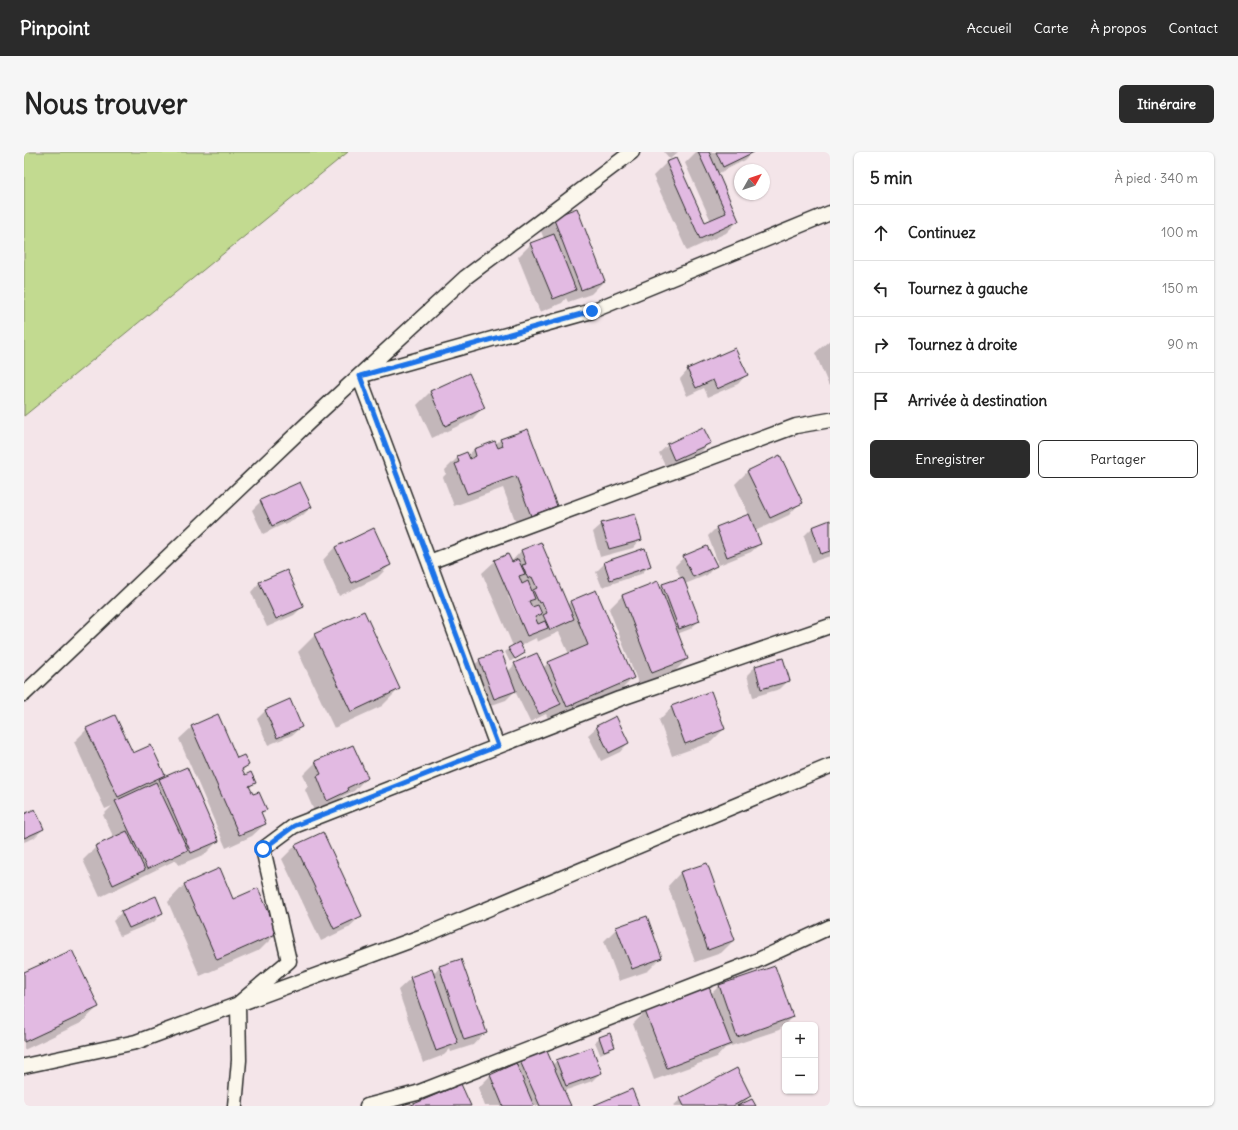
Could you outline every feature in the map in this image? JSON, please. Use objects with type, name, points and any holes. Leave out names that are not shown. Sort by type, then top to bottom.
[{"type":"street","points":[[24,694],[466,277],[632,152]]},
{"type":"street","points":[[360,376],[592,311],[830,213]]},
{"type":"street","points":[[360,376],[498,746]]},
{"type":"street","points":[[429,562],[796,426],[830,420]]},
{"type":"street","points":[[238,1004],[289,962],[263,849],[294,826],[619,699],[830,626]]},
{"type":"street","points":[[24,1066],[136,1042],[423,936],[830,766]]},
{"type":"street","points":[[367,1106],[417,1093],[756,960],[830,927]]},
{"type":"street","points":[[235,1106],[239,1060],[238,1004]]},
{"type":"green space","points":[[24,152],[348,152],[24,416]]},
{"type":"building","points":[[698,152],[709,152],[739,221],[700,239],[666,162],[676,158],[705,222],[726,213]]},
{"type":"building","points":[[716,152],[754,152],[723,167]]},
{"type":"building","points":[[577,208],[605,281],[581,290],[553,217]]},
{"type":"building","points":[[554,234],[576,290],[553,299],[530,243]]},
{"type":"building","points":[[735,348],[748,375],[717,389],[713,380],[696,388],[687,369]]},
{"type":"building","points":[[469,373],[485,408],[445,426],[430,391]]},
{"type":"building","points":[[703,427],[711,443],[674,460],[667,444]]},
{"type":"building","points":[[528,429],[557,506],[531,516],[516,476],[467,494],[455,464],[459,462],[457,456],[467,452],[470,459],[476,456],[474,449],[495,441],[498,448],[503,446],[500,439]]},
{"type":"building","points":[[780,455],[803,503],[770,518],[747,471]]},
{"type":"building","points":[[300,482],[312,507],[272,526],[260,500]]},
{"type":"building","points":[[635,514],[642,540],[609,549],[601,523]]},
{"type":"building","points":[[749,514],[761,544],[727,557],[716,527]]},
{"type":"building","points":[[830,520],[830,551],[821,554],[812,527]]},
{"type":"building","points":[[374,528],[391,565],[352,583],[335,547]]},
{"type":"building","points":[[541,542],[574,619],[550,630],[543,615],[547,613],[542,602],[539,603],[533,590],[537,588],[532,577],[528,579],[522,565],[526,564],[521,550]]},
{"type":"building","points":[[707,546],[717,566],[693,577],[683,556]]},
{"type":"building","points":[[645,548],[651,566],[610,580],[604,562]]},
{"type":"building","points":[[508,554],[512,562],[518,559],[525,574],[519,576],[522,584],[528,581],[535,599],[529,601],[532,607],[538,605],[542,614],[535,617],[538,624],[545,621],[548,628],[527,636],[494,560]]},
{"type":"building","points":[[287,570],[304,607],[276,619],[259,582]]},
{"type":"building","points":[[683,577],[700,621],[679,629],[662,584]]},
{"type":"building","points":[[658,581],[688,659],[652,673],[622,595]]},
{"type":"building","points":[[596,590],[634,678],[567,707],[548,662],[588,645],[570,601]]},
{"type":"building","points":[[364,611],[400,689],[351,712],[314,634]]},
{"type":"building","points":[[519,642],[525,653],[515,659],[508,648]]},
{"type":"building","points":[[501,651],[516,691],[494,699],[479,659]]},
{"type":"building","points":[[537,653],[561,704],[539,714],[514,663]]},
{"type":"building","points":[[783,658],[790,681],[761,689],[755,666]]},
{"type":"building","points":[[711,691],[725,729],[685,744],[671,706]]},
{"type":"building","points":[[290,699],[302,727],[277,738],[265,710]]},
{"type":"building","points":[[218,714],[237,758],[244,755],[249,765],[242,769],[245,775],[251,772],[256,783],[249,786],[253,794],[259,792],[267,810],[261,812],[266,824],[239,835],[191,726]]},
{"type":"building","points":[[115,715],[133,753],[151,745],[165,775],[118,797],[86,728]]},
{"type":"building","points":[[616,716],[629,743],[609,753],[596,726]]},
{"type":"building","points":[[353,745],[368,778],[347,788],[348,791],[327,801],[317,776],[321,774],[315,761]]},
{"type":"building","points":[[187,767],[219,841],[191,853],[159,779]]},
{"type":"building","points":[[156,782],[188,850],[147,869],[115,801]]},
{"type":"building","points":[[35,809],[44,829],[24,838],[24,814]]},
{"type":"building","points":[[127,831],[145,870],[113,885],[95,846]]},
{"type":"building","points":[[323,832],[362,916],[334,929],[295,845]]},
{"type":"building","points":[[707,863],[735,940],[708,950],[680,872]]},
{"type":"building","points":[[220,868],[233,899],[258,888],[278,933],[217,960],[184,884]]},
{"type":"building","points":[[156,896],[163,913],[129,928],[121,911]]},
{"type":"building","points":[[647,916],[662,958],[632,969],[616,927]]},
{"type":"building","points":[[72,950],[99,1007],[24,1042],[24,972]]},
{"type":"building","points":[[461,959],[487,1033],[464,1040],[439,966]]},
{"type":"building","points":[[775,966],[793,1017],[737,1037],[719,985]]},
{"type":"building","points":[[432,969],[458,1043],[436,1051],[410,977]]},
{"type":"building","points":[[709,987],[731,1044],[667,1068],[645,1011]]},
{"type":"building","points":[[610,1033],[615,1047],[604,1051],[599,1037]]},
{"type":"building","points":[[592,1047],[602,1073],[566,1086],[556,1060]]},
{"type":"building","points":[[546,1049],[571,1106],[540,1106],[520,1061]]},
{"type":"building","points":[[516,1063],[534,1106],[503,1106],[490,1075]]},
{"type":"building","points":[[737,1068],[751,1096],[733,1106],[684,1106],[680,1098]]},
{"type":"building","points":[[461,1084],[471,1106],[409,1106]]},
{"type":"building","points":[[632,1089],[639,1106],[592,1106]]},
{"type":"building","points":[[752,1099],[756,1106],[737,1106]]},
{"type":"route","points":[[263,849],[294,826],[498,746],[360,376],[592,311]]}]
